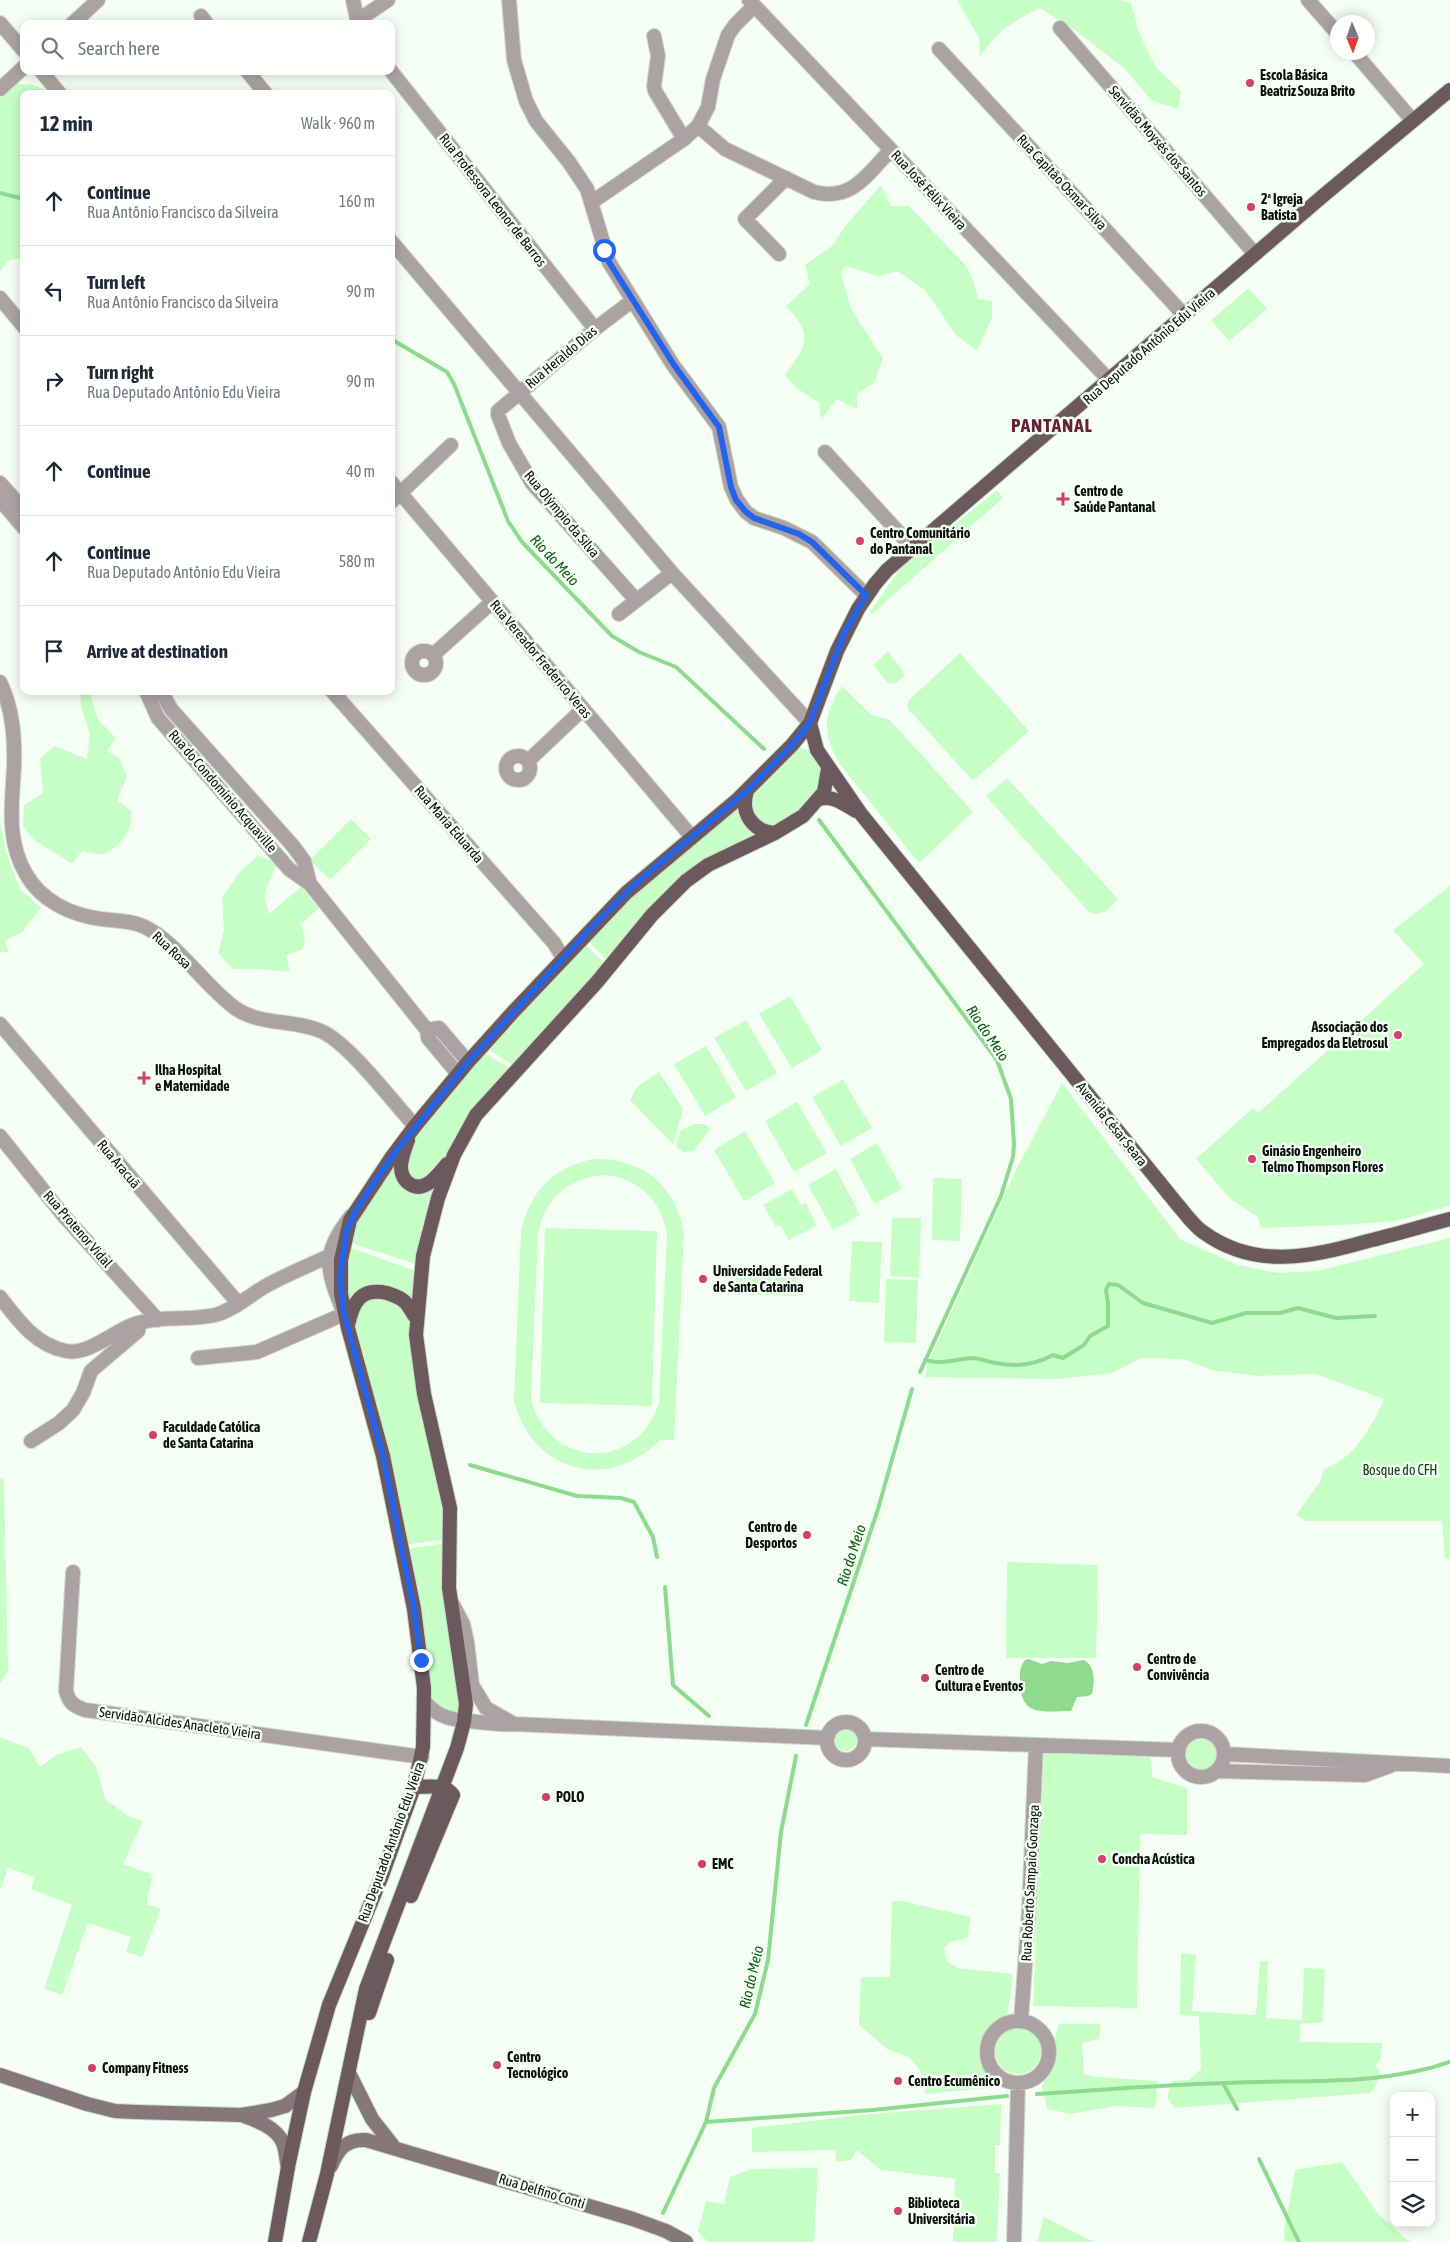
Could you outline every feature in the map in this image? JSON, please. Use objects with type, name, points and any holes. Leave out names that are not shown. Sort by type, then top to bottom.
[{"type":"main road","name":"Rua Deputado Antônio Edu Vieira","points":[[792,745],[810,723],[844,634],[866,595],[887,570],[1450,90]]},
{"type":"main road","name":"Avenida César Seara","points":[[810,723],[817,750],[828,769],[861,814],[1177,1204],[1201,1231],[1237,1250],[1260,1256],[1293,1257],[1324,1253],[1450,1219]]},
{"type":"main road","points":[[775,833],[762,830],[752,823],[745,811],[747,791],[792,745],[809,746],[817,750]]},
{"type":"main road","points":[[442,1787],[457,1748],[464,1722],[466,1704],[448,1575],[450,1508],[420,1377],[416,1318],[425,1242],[438,1198],[454,1155],[468,1128],[485,1105],[591,988],[667,899],[708,865],[775,833],[802,816],[819,799],[827,783],[828,769]]},
{"type":"main road","name":"Rua Deputado Antônio Edu Vieira","points":[[275,2242],[304,2092],[329,2005],[382,1878],[414,1787],[422,1757],[424,1702],[414,1609],[385,1465],[344,1314],[341,1294],[341,1260],[346,1233],[356,1210],[413,1129],[468,1062],[563,958],[626,893],[747,791]]},
{"type":"main road","name":"Avenida César Seara","points":[[819,799],[833,799],[861,814]]},
{"type":"main road","points":[[413,1129],[401,1168],[403,1178],[411,1186],[424,1186],[431,1181],[454,1155]]},
{"type":"main road","points":[[348,1328],[352,1309],[360,1296],[370,1292],[394,1295],[404,1302],[416,1318]]},
{"type":"main road","points":[[309,2242],[328,2174],[352,2058],[397,1930],[453,1795],[449,1790],[442,1787],[414,1787]]},
{"type":"main road","points":[[349,2073],[372,2119],[395,2147]]},
{"type":"main road","points":[[0,2075],[109,2110],[241,2115],[285,2106],[304,2092]]},
{"type":"main road","points":[[241,2115],[260,2122],[279,2137],[283,2143],[288,2167]]},
{"type":"main road","name":"Rua Delfino Conti","points":[[328,2174],[336,2153],[347,2142],[357,2139],[366,2140],[395,2147],[648,2224],[686,2242]]},
{"type":"street","points":[[76,20],[98,0]]},
{"type":"street","points":[[353,0],[356,20]]},
{"type":"street","points":[[361,20],[388,0]]},
{"type":"street","points":[[509,0],[514,60],[526,101],[536,120],[582,179],[592,202],[604,250],[633,300],[674,365],[719,427],[731,487],[736,500],[754,518],[799,534],[812,542],[866,595]]},
{"type":"street","points":[[1308,0],[1330,25]]},
{"type":"street","points":[[592,202],[684,139],[698,126],[708,107],[713,79],[728,35],[752,3]]},
{"type":"street","name":"Rua José Félix Vieira","points":[[752,3],[1109,380]]},
{"type":"street","points":[[0,22],[20,46]]},
{"type":"street","name":"Servidão Moysés dos Santos","points":[[1060,28],[1256,254]]},
{"type":"street","points":[[654,36],[658,56],[654,86],[684,139]]},
{"type":"street","name":"Rua Capitão Osmar Silva","points":[[939,49],[1184,315]]},
{"type":"street","points":[[1361,60],[1413,121]]},
{"type":"street","points":[[0,89],[20,71]]},
{"type":"street","points":[[44,75],[57,90]]},
{"type":"street","points":[[250,75],[263,90]]},
{"type":"street","name":"Rua Professora Leonor de Barros","points":[[394,75],[595,329]]},
{"type":"street","points":[[698,126],[725,149],[814,192],[837,195],[855,187],[891,150]]},
{"type":"street","points":[[778,254],[745,219],[786,178]]},
{"type":"street","points":[[395,246],[672,573],[810,723]]},
{"type":"street","points":[[0,298],[20,321]]},
{"type":"street","name":"Rua Heraldo Dias","points":[[498,420],[498,411],[519,392],[633,300]]},
{"type":"street","name":"Rua Olýmpio da Silva","points":[[498,420],[532,483],[636,600]]},
{"type":"street","points":[[396,498],[451,445]]},
{"type":"street","points":[[825,452],[912,547]]},
{"type":"street","points":[[0,483],[20,506]]},
{"type":"street","name":"Rua Vereador Frederico Veras","points":[[396,498],[492,602],[692,836]]},
{"type":"street","points":[[0,500],[20,523]]},
{"type":"street","points":[[619,614],[672,573]]},
{"type":"street","points":[[433,655],[492,602]]},
{"type":"street","name":"Rua Rosa","points":[[0,682],[11,713],[13,732],[14,767],[10,807],[11,831],[16,855],[26,876],[38,890],[46,898],[69,911],[100,919],[134,922],[154,932],[218,994],[237,1009],[256,1017],[322,1032],[349,1052],[413,1129]]},
{"type":"street","name":"Rua do Condomínio Acquaville","points":[[148,695],[158,718],[217,783],[290,869],[310,884],[427,1030],[428,1038],[458,1074]]},
{"type":"street","name":"Rua do Condomínio Acquaville","points":[[163,695],[171,709],[293,846],[304,861],[310,884]]},
{"type":"street","name":"Rua Maria Eduarda","points":[[336,695],[554,943],[563,958]]},
{"type":"street","points":[[158,718],[171,709]]},
{"type":"street","points":[[528,761],[584,709]]},
{"type":"street","points":[[217,783],[228,773]]},
{"type":"street","name":"Rua Aracuã","points":[[0,1024],[238,1303]]},
{"type":"street","points":[[427,1030],[439,1028],[468,1062]]},
{"type":"street","name":"Rua Protenor Vidal","points":[[0,1136],[62,1215],[158,1320]]},
{"type":"street","points":[[198,1358],[257,1352],[344,1314],[331,1278],[329,1256],[334,1240],[356,1210]]},
{"type":"street","points":[[31,1441],[59,1423],[73,1410],[83,1393],[91,1371],[139,1327],[158,1320],[216,1315],[266,1286],[329,1256]]},
{"type":"street","points":[[0,1297],[36,1338],[48,1346],[68,1351],[82,1350],[133,1324],[139,1327]]},
{"type":"street","points":[[139,1327],[139,1345]]},
{"type":"street","name":"Servidão Alcides Anacleto Vieira","points":[[73,1572],[66,1691],[68,1700],[75,1706],[85,1710],[422,1757]]},
{"type":"street","points":[[452,1602],[463,1624],[468,1642],[472,1685],[486,1708],[514,1724]]},
{"type":"street","points":[[424,1702],[439,1716],[464,1722],[480,1722],[496,1726],[514,1724]]},
{"type":"street","points":[[466,1704],[474,1714],[514,1724],[826,1738]]},
{"type":"street","points":[[844,1722],[856,1724],[861,1728],[866,1739],[861,1754],[848,1761],[834,1757],[826,1745],[826,1738],[832,1727],[844,1722]]},
{"type":"street","points":[[1197,1731],[1204,1731],[1216,1736],[1224,1748],[1225,1754],[1222,1764],[1217,1771],[1207,1777],[1193,1776],[1181,1766],[1178,1750],[1184,1738],[1197,1731]]},
{"type":"street","points":[[866,1739],[1178,1750]]},
{"type":"street","name":"Rua Roberto Sampaio Gonzaga","points":[[1021,2021],[1029,1910],[1036,1745]]},
{"type":"street","points":[[1225,1754],[1450,1766]]},
{"type":"street","points":[[1217,1771],[1365,1775],[1396,1764]]},
{"type":"street","points":[[1021,2021],[1037,2027],[1044,2034],[1049,2052],[1043,2070],[1036,2077],[1018,2083],[1007,2081],[998,2075],[991,2066],[987,2056],[988,2043],[995,2031],[1006,2023],[1021,2021]]},
{"type":"street","points":[[1014,2242],[1018,2083]]},
{"type":"green space","points":[[957,0],[1121,0],[1131,3],[1140,35],[1156,67],[1181,91],[1178,109],[1151,100],[1123,67],[1073,29],[1040,8],[1006,28],[993,40],[980,57],[979,38]]},
{"type":"green space","points":[[17,84],[33,85],[45,90],[20,90],[20,259],[9,260],[0,271],[0,99]]},
{"type":"green space","points":[[881,185],[891,206],[909,206],[967,267],[978,299],[992,301],[992,318],[977,351],[956,335],[925,290],[897,271],[878,276],[845,266],[841,274],[851,309],[883,358],[874,383],[857,394],[857,409],[837,399],[821,419],[819,403],[795,387],[785,375],[798,356],[804,341],[801,325],[786,306],[810,284],[805,265],[832,246],[846,225]]},
{"type":"green space","points":[[1249,288],[1267,309],[1229,341],[1211,320]]},
{"type":"green space","points":[[997,490],[1003,498],[872,614],[870,612],[900,569]]},
{"type":"green space","points":[[888,651],[903,671],[904,676],[896,683],[889,684],[873,665]]},
{"type":"green space","points":[[960,653],[1029,731],[973,781],[908,709],[908,701]]},
{"type":"green space","points":[[842,686],[871,715],[890,720],[973,812],[919,863],[839,763],[833,752],[827,733],[828,715]]},
{"type":"green space","points":[[80,695],[90,695],[98,720],[116,738],[107,751],[119,758],[127,777],[117,800],[131,811],[131,818],[128,831],[114,848],[102,854],[82,851],[72,864],[34,840],[23,826],[24,805],[43,793],[40,758],[55,746],[87,759],[90,734],[81,707]]},
{"type":"green space","points":[[797,747],[812,751],[826,769],[814,800],[775,830],[759,827],[747,802],[749,793]]},
{"type":"green space","points":[[1007,778],[1118,899],[1109,908],[1103,912],[1090,913],[986,796]]},
{"type":"green space","points":[[742,801],[743,819],[754,830],[765,835],[711,859],[609,963],[586,938],[615,908]]},
{"type":"green space","points":[[351,819],[371,839],[330,880],[310,860]]},
{"type":"green space","points":[[0,821],[6,851],[19,888],[41,908],[22,932],[5,941],[9,952],[0,952]]},
{"type":"green space","points":[[258,855],[277,863],[264,895],[269,914],[301,887],[319,908],[301,924],[305,938],[303,949],[286,955],[290,972],[232,969],[218,953],[224,930],[222,898],[238,874]]},
{"type":"green space","name":"Associação dos Empregados da Eletrosul","points":[[1450,886],[1450,1206],[1395,1221],[1261,1228],[1258,1217],[1229,1198],[1196,1159],[1253,1108],[1258,1113],[1424,964],[1393,930]]},
{"type":"green space","points":[[582,941],[606,965],[516,1067],[485,1047]]},
{"type":"green space","points":[[790,996],[822,1050],[792,1068],[759,1014]]},
{"type":"green space","points":[[746,1020],[777,1073],[746,1091],[714,1038]]},
{"type":"green space","points":[[706,1046],[736,1097],[705,1116],[674,1064]]},
{"type":"green space","points":[[482,1051],[513,1071],[474,1110],[460,1128],[447,1154],[424,1182],[406,1177],[408,1152],[416,1132]]},
{"type":"green space","points":[[659,1072],[683,1109],[673,1144],[630,1100],[637,1087]]},
{"type":"green space","points":[[843,1080],[872,1128],[841,1146],[812,1097]]},
{"type":"green space","name":"Bosque do CFH","points":[[1062,1083],[1180,1239],[1238,1265],[1277,1273],[1317,1271],[1450,1238],[1450,1559],[1445,1558],[1442,1521],[1306,1521],[1296,1515],[1320,1482],[1324,1469],[1344,1458],[1361,1440],[1374,1420],[1384,1399],[1316,1374],[1257,1376],[1211,1370],[1184,1359],[1141,1358],[1113,1373],[1057,1379],[925,1377],[929,1361],[1016,1170]]},
{"type":"green space","points":[[797,1102],[827,1153],[794,1172],[765,1121]]},
{"type":"green space","points":[[695,1124],[704,1124],[710,1129],[694,1151],[683,1152],[676,1147],[681,1130]]},
{"type":"green space","points":[[745,1131],[775,1183],[744,1201],[714,1150]]},
{"type":"green space","points":[[877,1143],[902,1189],[874,1204],[850,1159]]},
{"type":"green space","points":[[396,1159],[402,1184],[441,1176],[418,1265],[348,1242],[353,1226]]},
{"type":"green space","points":[[594,1159],[612,1160],[628,1163],[642,1169],[665,1188],[680,1217],[684,1234],[674,1440],[660,1440],[640,1456],[618,1466],[596,1470],[574,1467],[554,1459],[537,1444],[523,1425],[514,1401],[521,1233],[530,1206],[545,1184],[555,1175],[580,1163]],"holes":[[[606,1175],[618,1177],[638,1187],[654,1202],[660,1212],[667,1235],[659,1403],[648,1426],[632,1441],[614,1451],[594,1453],[574,1449],[556,1439],[541,1422],[531,1399],[538,1235],[546,1211],[560,1192],[581,1180]]]},
{"type":"green space","points":[[836,1169],[860,1215],[833,1230],[808,1185]]},
{"type":"green space","points":[[933,1178],[962,1179],[960,1241],[932,1240]]},
{"type":"green space","points":[[792,1189],[801,1205],[806,1203],[817,1226],[789,1240],[780,1225],[776,1227],[763,1205]]},
{"type":"green space","points":[[892,1218],[921,1218],[919,1278],[890,1276]]},
{"type":"green space","points":[[545,1228],[657,1231],[652,1406],[540,1403]]},
{"type":"green space","points":[[852,1241],[882,1242],[879,1303],[849,1301]]},
{"type":"green space","points":[[346,1246],[418,1272],[413,1310],[380,1288],[346,1311]]},
{"type":"green space","points":[[737,1266],[796,1269],[796,1296],[736,1294]]},
{"type":"green space","points":[[886,1279],[918,1280],[916,1343],[884,1342]]},
{"type":"green space","points":[[371,1294],[402,1305],[409,1318],[418,1390],[446,1501],[448,1539],[403,1545],[351,1326],[354,1311]]},
{"type":"green space","points":[[0,1478],[4,1480],[8,1671],[0,1683]]},
{"type":"green space","points":[[446,1543],[464,1695],[458,1718],[428,1700],[405,1549]]},
{"type":"green space","points":[[1007,1562],[1098,1565],[1096,1658],[1006,1658]]},
{"type":"green space","points":[[845,1727],[854,1730],[857,1739],[854,1748],[845,1751],[836,1748],[833,1739],[836,1730]]},
{"type":"green space","points":[[0,1737],[29,1748],[40,1767],[56,1755],[81,1747],[96,1766],[105,1799],[128,1816],[143,1821],[123,1864],[151,1874],[152,1882],[147,1904],[161,1909],[142,1957],[126,1952],[131,1937],[88,1923],[62,1995],[44,1989],[72,1905],[31,1889],[35,1877],[8,1868],[0,1890]]},
{"type":"green space","points":[[1201,1739],[1213,1743],[1217,1755],[1213,1767],[1201,1771],[1189,1767],[1185,1755],[1189,1743]]},
{"type":"green space","points":[[1044,1751],[1151,1757],[1152,1777],[1187,1788],[1187,1835],[1140,1834],[1137,2008],[1033,2006]]},
{"type":"green space","points":[[892,1901],[902,1901],[971,1917],[967,1938],[951,1942],[944,1947],[947,1961],[958,1968],[1013,1974],[1006,2023],[992,2037],[988,2053],[992,2068],[1007,2081],[1007,2086],[926,2094],[921,2072],[909,2057],[887,2049],[859,2025],[861,1977],[890,1977]]},
{"type":"green space","points":[[1181,1953],[1196,1955],[1192,2011],[1256,2015],[1260,1961],[1268,1961],[1266,2018],[1302,2020],[1304,1968],[1325,1969],[1323,2022],[1300,2024],[1300,2042],[1382,2043],[1382,2053],[1375,2065],[1381,2075],[1371,2093],[1175,2108],[1167,2098],[1172,2081],[1189,2080],[1201,2069],[1199,2016],[1180,2015]]},
{"type":"green space","points":[[1059,2024],[1101,2024],[1099,2039],[1082,2043],[1084,2074],[1098,2077],[1158,2081],[1155,2108],[1117,2106],[1070,2114],[1047,2109],[1042,2087]]},
{"type":"green space","points":[[1023,2028],[1027,2029],[1037,2038],[1040,2042],[1040,2060],[1031,2070],[1023,2074],[1013,2074],[1005,2070],[996,2060],[995,2046],[999,2038],[1009,2029]]},
{"type":"green space","points":[[1001,2104],[1000,2145],[995,2145],[995,2173],[1000,2173],[997,2242],[953,2242],[955,2179],[881,2170],[857,2150],[851,2160],[836,2162],[835,2150],[752,2152],[752,2128],[870,2114]]},
{"type":"green space","points":[[1342,2162],[1379,2215],[1390,2225],[1390,2227],[1393,2227],[1410,2242],[1285,2242],[1284,2231],[1295,2170]]},
{"type":"green space","points":[[818,2168],[814,2242],[708,2242],[698,2232],[706,2201],[724,2204],[730,2177],[751,2169]]},
{"type":"green space","points":[[1044,2217],[1094,2242],[1037,2242]]},
{"type":"shaded area","points":[[1029,1659],[1042,1664],[1051,1661],[1067,1663],[1084,1660],[1092,1670],[1094,1684],[1092,1694],[1077,1697],[1071,1711],[1043,1711],[1029,1707],[1024,1702],[1021,1694],[1020,1676],[1023,1663]]},
{"type":"waterway","name":"Rio do Meio","points":[[0,193],[20,198]]},
{"type":"waterway","name":"Rio do Meio","points":[[395,341],[447,372],[454,384],[508,521],[522,542],[612,636],[639,652],[676,667],[764,749]]},
{"type":"waterway","name":"Rio do Meio","points":[[819,820],[997,1060],[1011,1099],[1013,1157],[1001,1196],[920,1372]]},
{"type":"waterway","points":[[925,1360],[943,1362],[972,1358],[1018,1365],[1032,1363],[1053,1355],[1063,1358],[1084,1345],[1090,1336],[1108,1326],[1106,1290],[1109,1284],[1118,1285],[1143,1303],[1212,1323],[1246,1313],[1280,1313],[1298,1308],[1336,1318],[1375,1316]]},
{"type":"waterway","name":"Rio do Meio","points":[[806,1725],[878,1509],[912,1389]]},
{"type":"waterway","points":[[470,1465],[577,1496],[621,1498],[634,1502],[653,1537],[657,1557]]},
{"type":"waterway","points":[[665,1587],[673,1685],[709,1716]]},
{"type":"waterway","name":"Rio do Meio","points":[[663,2213],[706,2122],[714,2088],[755,2014],[768,1960],[781,1832],[796,1756]]},
{"type":"waterway","points":[[1037,2094],[1200,2084],[1366,2079],[1423,2070],[1450,2062]]},
{"type":"waterway","points":[[1223,2083],[1237,2109]]},
{"type":"waterway","points":[[706,2122],[873,2110],[1007,2096]]},
{"type":"waterway","points":[[1259,2159],[1299,2242]]},
{"type":"place","name":"Escola Básica Beatriz Souza Brito","points":[[1250,83]]},
{"type":"place","name":"2ª Igreja Batista","points":[[1251,207]]},
{"type":"place","name":"Centro de Saúde Pantanal","points":[[1063,499]]},
{"type":"place","name":"Centro Comunitário do Pantanal","points":[[860,541]]},
{"type":"place","name":"Associação dos Empregados da Eletrosul","points":[[1398,1035]]},
{"type":"place","name":"Ilha Hospital e Maternidade","points":[[144,1078]]},
{"type":"place","name":"Ginásio Engenheiro Telmo Thompson Flores","points":[[1252,1159]]},
{"type":"place","name":"Universidade Federal de Santa Catarina","points":[[703,1279]]},
{"type":"place","name":"Faculdade Católica de Santa Catarina","points":[[153,1435]]},
{"type":"place","name":"Centro de Desportos","points":[[807,1535]]},
{"type":"place","name":"Centro de Convivência","points":[[1137,1667]]},
{"type":"place","name":"Centro de Cultura e Eventos","points":[[925,1678]]},
{"type":"place","name":"POLO","points":[[546,1797]]},
{"type":"place","name":"Concha Acústica","points":[[1102,1859]]},
{"type":"place","name":"EMC","points":[[702,1864]]},
{"type":"place","name":"Centro Tecnológico","points":[[497,2065]]},
{"type":"place","name":"Company Fitness","points":[[92,2068]]},
{"type":"place","name":"Centro Ecumênico","points":[[898,2081]]},
{"type":"place","name":"Biblioteca Universitária","points":[[898,2211]]},
{"type":"district","name":"PANTANAL","points":[[1052,425]]},
{"type":"route","points":[[421,1660],[414,1609],[383,1456],[344,1314],[340,1278],[341,1260],[350,1220],[391,1158],[437,1098],[593,926],[626,893],[747,791],[792,745],[810,723],[844,634],[866,595],[812,542],[799,534],[754,518],[736,500],[731,487],[719,427],[674,365],[609,262],[604,250]]}]
